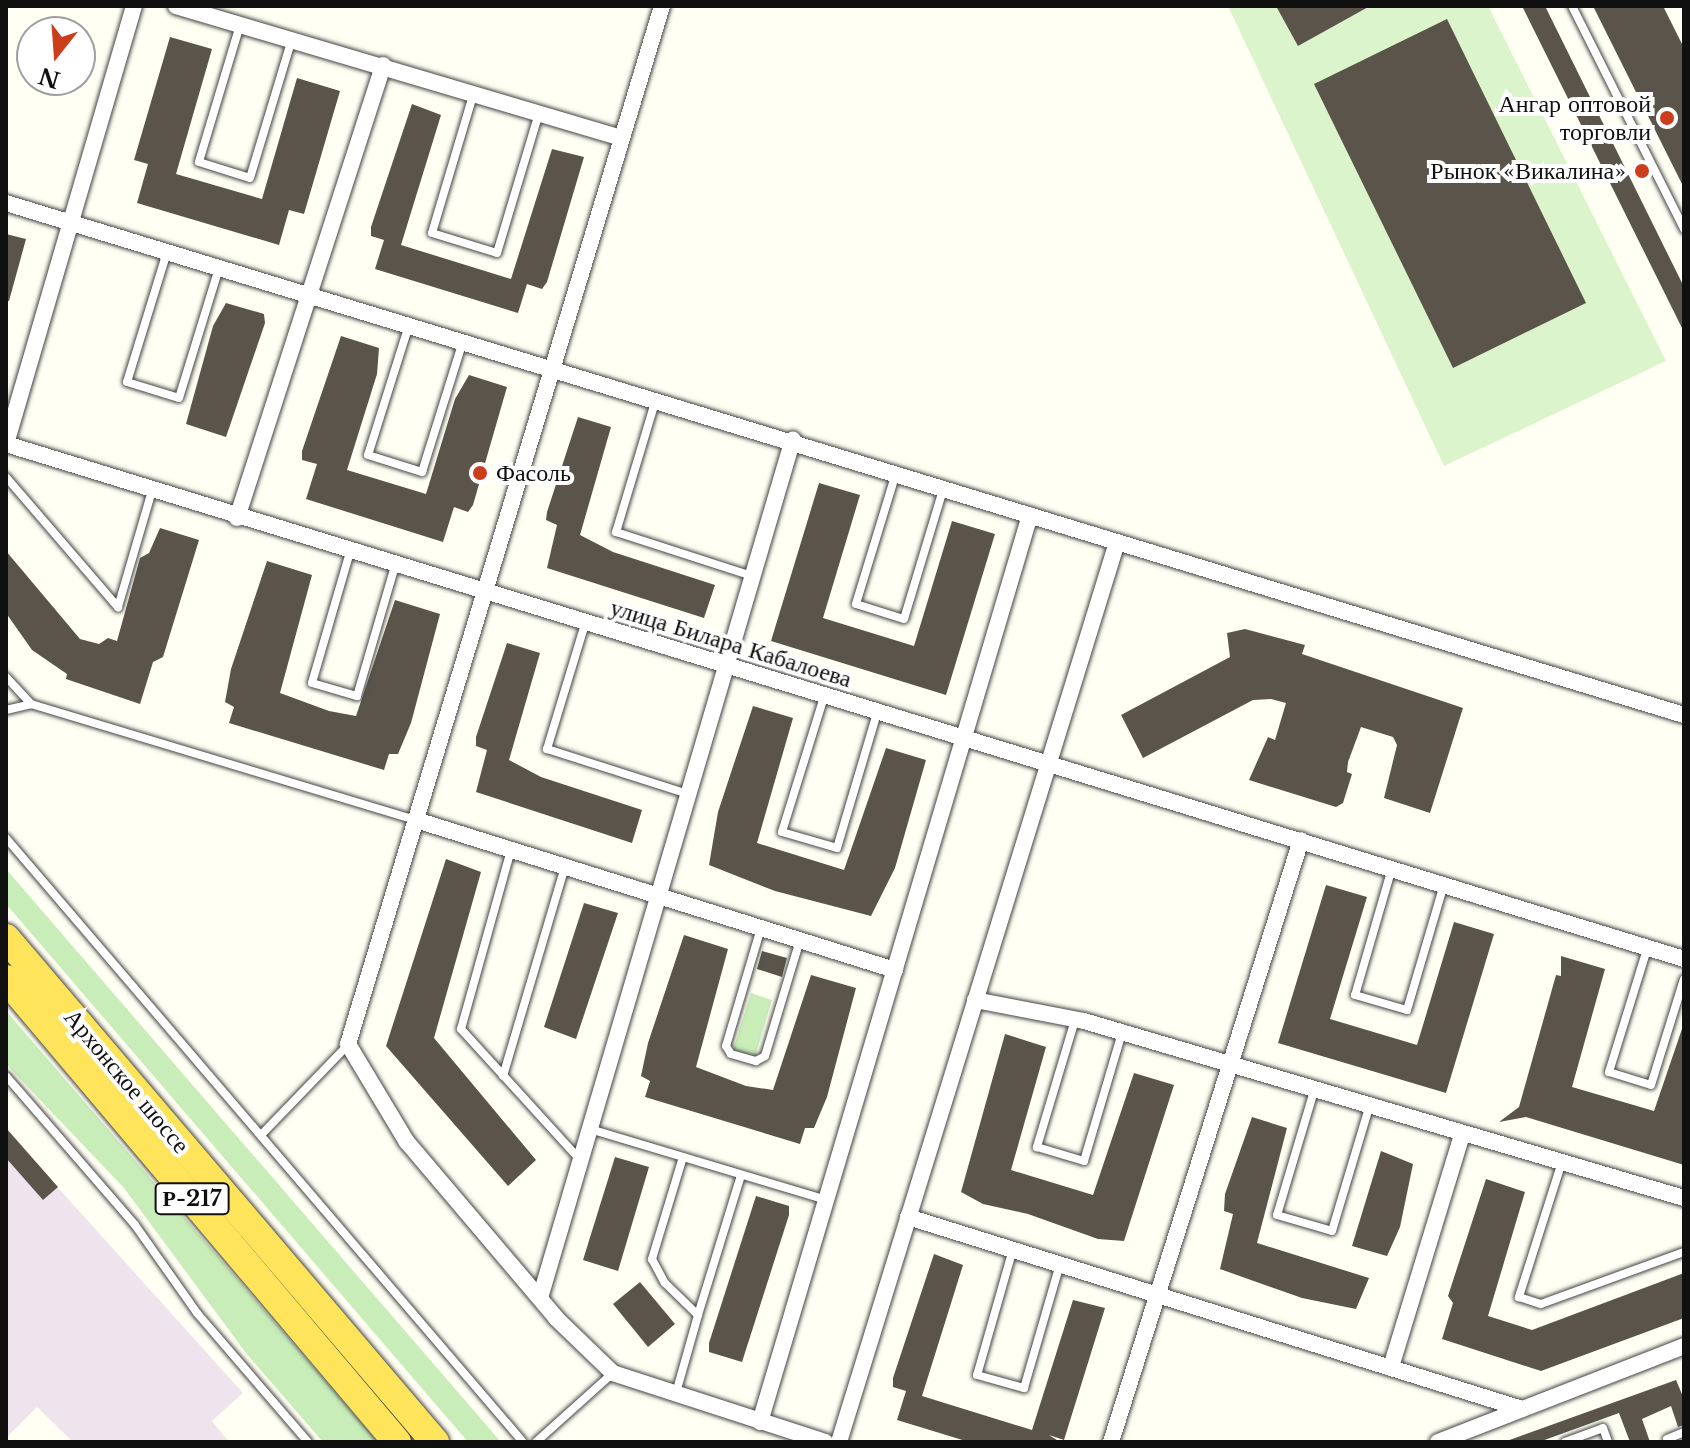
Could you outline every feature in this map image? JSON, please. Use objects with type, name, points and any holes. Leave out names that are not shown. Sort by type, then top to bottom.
[{"type":"highway","name":"Архонское шоссе","points":[[6,938],[435,1442]]},
{"type":"highway","name":"Архонское шоссе","points":[[6,979],[397,1442]]},
{"type":"street","name":"улица Билара Кабалоева","points":[[134,6],[6,444],[237,518],[1648,945],[1684,959]]},
{"type":"street","points":[[176,6],[622,138]]},
{"type":"street","points":[[662,6],[348,1044],[407,1142],[540,1298],[613,1373],[825,1442]]},
{"type":"street","points":[[237,518],[383,65]]},
{"type":"street","points":[[6,203],[793,439],[1117,542],[1684,715]]},
{"type":"street","points":[[540,1298],[793,439]]},
{"type":"street","points":[[760,1422],[1030,515]]},
{"type":"street","points":[[839,1442],[1117,542]]},
{"type":"street","points":[[416,820],[895,970]]},
{"type":"street","points":[[1111,1442],[1301,840]]},
{"type":"street","points":[[975,1000],[1075,1019],[1561,1165],[1684,1198]]},
{"type":"street","points":[[1391,1367],[1462,1135]]},
{"type":"street","points":[[908,1217],[1158,1292],[1522,1409]]},
{"type":"street","points":[[1438,1442],[1684,1346]]},
{"type":"lane","points":[[1572,6],[1684,229]]},
{"type":"lane","points":[[240,24],[199,162],[250,178],[292,39]]},
{"type":"lane","points":[[474,92],[432,233],[497,253],[539,113]]},
{"type":"lane","points":[[167,251],[127,382],[179,398],[219,267]]},
{"type":"lane","points":[[409,324],[368,455],[422,472],[463,340]]},
{"type":"lane","points":[[656,398],[616,532],[753,576]]},
{"type":"lane","points":[[896,472],[856,604],[904,619],[944,488]]},
{"type":"lane","points":[[6,477],[118,607],[152,491]]},
{"type":"lane","points":[[350,552],[312,683],[357,696],[395,566]]},
{"type":"lane","points":[[585,624],[547,749],[688,794]]},
{"type":"lane","points":[[6,677],[31,704]]},
{"type":"lane","points":[[824,697],[782,832],[837,848],[877,713]]},
{"type":"lane","points":[[6,710],[31,704],[416,820]]},
{"type":"lane","points":[[6,838],[523,1442]]},
{"type":"lane","points":[[511,850],[461,1029],[580,1160]]},
{"type":"lane","points":[[503,1076],[565,867]]},
{"type":"lane","points":[[1392,868],[1355,995],[1407,1010],[1444,883]]},
{"type":"lane","points":[[761,928],[726,1046],[731,1054],[756,1061],[765,1056],[800,940]]},
{"type":"lane","points":[[1648,945],[1609,1072],[1651,1085],[1684,979]]},
{"type":"lane","points":[[1075,1019],[1037,1147],[1084,1161],[1122,1033]]},
{"type":"lane","points":[[262,1134],[348,1044]]},
{"type":"lane","points":[[6,1076],[135,1225],[197,1313],[308,1442]]},
{"type":"lane","points":[[1314,1091],[1277,1215],[1332,1231],[1369,1108]]},
{"type":"lane","points":[[589,1129],[826,1200]]},
{"type":"lane","points":[[683,1157],[652,1259],[665,1283],[698,1315]]},
{"type":"lane","points":[[1561,1165],[1519,1297],[1541,1304],[1684,1252]]},
{"type":"lane","points":[[676,1393],[741,1175]]},
{"type":"lane","points":[[1013,1249],[977,1375],[1024,1388],[1060,1263]]},
{"type":"lane","points":[[536,1442],[613,1373]]},
{"type":"lane","points":[[1565,1442],[1603,1428],[1608,1442]]},
{"type":"lane","points":[[1667,1439],[1684,1432]]},
{"type":"shaded area","points":[[6,1130],[243,1393],[212,1421],[229,1442],[73,1442],[37,1407],[6,1438]]},
{"type":"green space","points":[[1228,6],[1488,6],[1666,361],[1444,466]]},
{"type":"green space","points":[[6,869],[501,1442],[468,1442],[6,904]]},
{"type":"green space","points":[[751,993],[772,1000],[755,1057],[733,1050]]},
{"type":"green space","points":[[6,1011],[378,1442],[323,1442],[246,1353],[124,1188],[6,1064]]},
{"type":"building","points":[[1276,6],[1370,6],[1298,46]]},
{"type":"building","points":[[1522,6],[1545,6],[1684,287],[1684,332]]},
{"type":"building","name":"Ангар оптовой торговли","points":[[1593,6],[1663,6],[1684,48],[1684,188]]},
{"type":"building","points":[[1447,19],[1586,303],[1453,368],[1314,84]]},
{"type":"building","points":[[170,37],[212,49],[176,174],[262,199],[297,78],[340,91],[304,214],[289,210],[279,245],[137,203],[148,164],[134,160]]},
{"type":"building","points":[[412,104],[441,115],[401,245],[511,279],[552,149],[584,157],[547,282],[542,289],[527,284],[518,313],[375,269],[384,240],[371,236],[371,227]]},
{"type":"building","points":[[6,234],[26,239],[9,301],[6,301]]},
{"type":"building","points":[[226,303],[264,314],[265,323],[226,437],[186,424],[213,326]]},
{"type":"building","points":[[341,336],[379,348],[377,374],[347,470],[426,494],[455,399],[469,375],[507,387],[473,505],[468,512],[454,507],[443,542],[306,499],[317,464],[302,460],[302,451]]},
{"type":"building","points":[[578,417],[611,427],[580,535],[613,552],[715,585],[704,618],[547,568],[557,525],[546,520],[547,512]]},
{"type":"building","points":[[819,483],[860,495],[823,618],[914,646],[952,521],[995,534],[946,695],[771,641]]},
{"type":"building","points":[[160,528],[199,540],[163,657],[153,662],[140,704],[66,679],[67,674],[32,650],[6,613],[6,551],[80,639],[99,644],[108,638],[117,641],[140,558],[149,553]]},
{"type":"building","points":[[267,561],[312,575],[280,693],[329,711],[356,716],[395,600],[440,614],[411,723],[398,754],[389,754],[384,770],[229,723],[234,707],[225,702],[231,669]]},
{"type":"building","points":[[1245,629],[1305,645],[1302,654],[1463,708],[1430,813],[1384,798],[1397,745],[1393,737],[1361,727],[1348,762],[1347,772],[1352,774],[1343,803],[1336,807],[1249,780],[1268,737],[1275,740],[1286,703],[1271,699],[1253,700],[1143,758],[1121,715],[1230,657],[1227,633]]},
{"type":"building","points":[[507,643],[540,653],[509,760],[541,777],[642,810],[632,843],[476,792],[487,750],[476,746],[476,737]]},
{"type":"building","points":[[753,706],[793,718],[757,843],[844,870],[886,748],[926,760],[895,868],[871,916],[775,891],[709,865],[718,812]]},
{"type":"building","points":[[446,859],[481,872],[434,1038],[536,1160],[508,1186],[386,1046]]},
{"type":"building","points":[[1326,885],[1367,897],[1330,1019],[1417,1045],[1454,922],[1494,934],[1446,1093],[1278,1043]]},
{"type":"building","points":[[584,903],[618,913],[576,1039],[544,1027]]},
{"type":"building","points":[[684,935],[728,949],[696,1067],[746,1086],[773,1090],[811,975],[856,988],[827,1097],[814,1128],[805,1128],[800,1144],[645,1097],[650,1081],[641,1076],[648,1043]]},
{"type":"building","points":[[762,951],[787,958],[782,977],[757,969]]},
{"type":"building","points":[[1561,956],[1605,969],[1572,1087],[1654,1111],[1684,1023],[1684,1165],[1526,1117],[1499,1122],[1519,1107],[1556,975],[1561,976]]},
{"type":"building","points":[[1005,1034],[1046,1047],[1011,1170],[1093,1195],[1134,1073],[1174,1085],[1124,1241],[1098,1239],[1028,1214],[983,1204],[961,1192]]},
{"type":"building","points":[[1252,1117],[1287,1128],[1257,1243],[1369,1278],[1356,1309],[1302,1298],[1220,1269],[1233,1214],[1224,1211],[1225,1194]]},
{"type":"building","points":[[6,1128],[58,1187],[43,1200],[6,1158]]},
{"type":"building","points":[[1381,1151],[1413,1164],[1400,1227],[1387,1256],[1352,1246]]},
{"type":"building","points":[[615,1157],[649,1167],[618,1271],[583,1260]]},
{"type":"building","points":[[1486,1179],[1525,1192],[1488,1316],[1532,1330],[1684,1273],[1684,1318],[1541,1371],[1442,1339],[1453,1303],[1448,1296]]},
{"type":"building","points":[[756,1196],[789,1206],[789,1215],[742,1362],[709,1352],[709,1343]]},
{"type":"building","points":[[934,1254],[963,1265],[922,1396],[1032,1430],[1073,1300],[1105,1308],[1064,1440],[1049,1435],[1060,1442],[969,1442],[897,1420],[906,1391],[893,1387],[893,1378]]},
{"type":"building","points":[[640,1282],[675,1324],[648,1347],[613,1304]]},
{"type":"building","points":[[1676,1380],[1684,1399],[1684,1425],[1678,1427],[1671,1406],[1642,1419],[1650,1442],[1630,1442],[1619,1413],[1539,1442],[1504,1442]]},
{"type":"place","name":"Ангар оптовой торговли","points":[[1667,118]]},
{"type":"place","name":"Рынок «Викалина»","points":[[1642,171]]},
{"type":"place","name":"Фасоль","points":[[480,473]]}]
